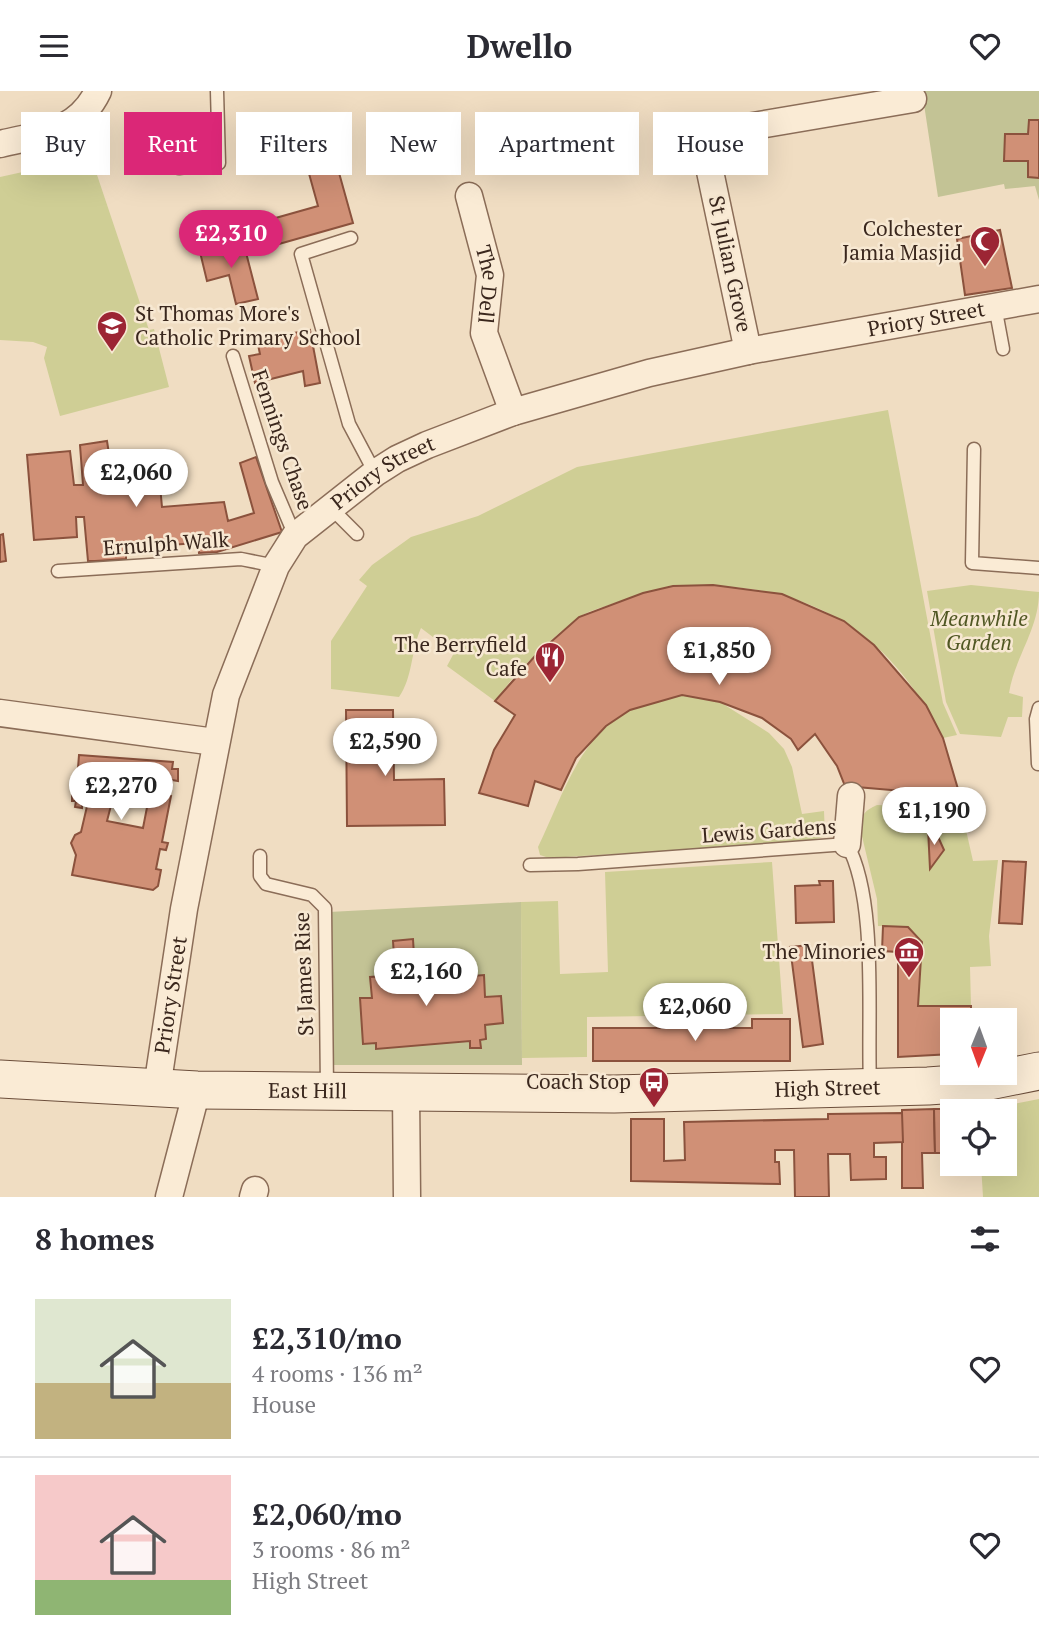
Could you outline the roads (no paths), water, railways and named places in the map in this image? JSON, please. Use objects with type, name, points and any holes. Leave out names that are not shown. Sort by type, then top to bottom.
[{"type":"street","points":[[0,144],[66,128],[91,106],[98,91]]},
{"type":"street","name":"St Julian Grove","points":[[748,351],[704,143],[706,137],[712,133],[913,99]]},
{"type":"street","name":"The Dell","points":[[469,196],[490,275],[484,333],[513,412]]},
{"type":"street","name":"Priory Street","points":[[157,1088],[184,909],[215,742],[238,660],[276,566],[295,536],[375,473],[428,445],[513,412],[649,373],[748,351],[1039,299]]},
{"type":"street","points":[[0,713],[215,742]]},
{"type":"street","points":[[848,844],[846,828],[851,796]]},
{"type":"street","name":"High Street","points":[[614,1094],[870,1088],[984,1082],[1039,1071]]},
{"type":"street","name":"East Hill","points":[[0,1079],[197,1090],[614,1094]]},
{"type":"street","points":[[169,1197],[197,1090]]},
{"type":"street","points":[[406,1093],[407,1197]]},
{"type":"lane","points":[[216,91],[217,112]]},
{"type":"lane","points":[[351,239],[301,254],[349,424],[375,473]]},
{"type":"lane","points":[[995,305],[1003,349]]},
{"type":"lane","name":"Fennings Chase","points":[[233,356],[272,482],[295,536]]},
{"type":"lane","points":[[974,449],[972,563],[1039,568]]},
{"type":"lane","points":[[331,508],[357,534]]},
{"type":"lane","name":"Ernulph Walk","points":[[58,571],[241,559],[276,566]]},
{"type":"lane","points":[[1038,764],[1036,719],[1039,708]]},
{"type":"lane","name":"Lewis Gardens","points":[[530,865],[578,864],[848,844],[859,865],[866,909],[870,1088]]},
{"type":"lane","name":"St James Rise","points":[[260,856],[261,876],[266,884],[312,895],[325,908],[327,1091]]},
{"type":"place","name":"Colchester Jamia Masjid","points":[[985,268]]},
{"type":"place","name":"St Thomas More's Catholic Primary School","points":[[112,353]]},
{"type":"place","name":"The Berryfield Cafe","points":[[550,684]]},
{"type":"place","name":"The Minories","points":[[909,979]]},
{"type":"place","name":"Coach Stop","points":[[654,1109]]},
{"type":"park label","name":"Meanwhile Garden","points":[[979,631]]}]
